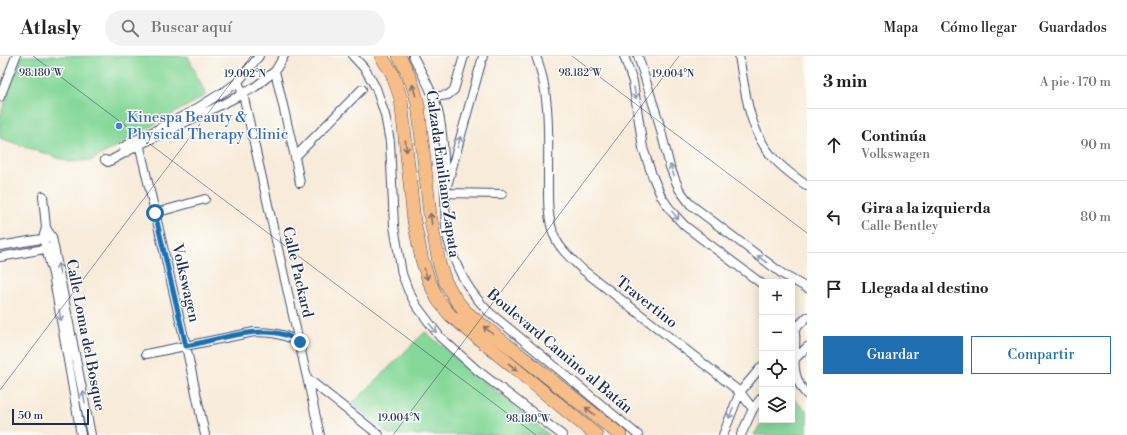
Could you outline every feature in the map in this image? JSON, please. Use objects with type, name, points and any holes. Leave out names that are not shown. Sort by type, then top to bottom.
[{"type":"main road","name":"Calzada Emiliano Zapata","points":[[381,56],[392,73],[401,100],[416,229],[422,260],[429,281],[438,300],[450,315],[596,435]]},
{"type":"main road","name":"Calzada Emiliano Zapata","points":[[399,56],[406,67],[415,89],[418,104],[432,227],[439,263],[445,281],[456,300],[466,312],[620,435]]},
{"type":"street","points":[[0,97],[16,56]]},
{"type":"street","points":[[138,142],[191,112],[238,82],[259,56]]},
{"type":"street","points":[[138,142],[243,94],[255,87],[275,71],[284,56]]},
{"type":"street","points":[[353,56],[365,69],[376,88],[385,115],[390,142],[394,226],[402,274],[416,305],[440,337],[477,370],[562,435]]},
{"type":"street","name":"Boulevard Camino al Batán","points":[[413,56],[434,97],[441,126],[445,217],[448,238],[460,271],[472,293],[489,312],[638,435]]},
{"type":"street","points":[[434,97],[448,95],[454,90],[464,56]]},
{"type":"street","points":[[483,56],[445,193],[502,194]]},
{"type":"street","name":"Travertino","points":[[536,56],[547,100],[548,202],[554,236],[566,253],[583,270],[740,392],[752,409]]},
{"type":"street","points":[[624,56],[633,82],[643,148],[661,196],[672,212],[685,226],[759,282]]},
{"type":"street","points":[[638,56],[658,119],[670,167],[679,189],[690,204],[784,275],[807,288]]},
{"type":"street","points":[[739,56],[748,110],[760,139],[769,153],[784,168],[807,186]]},
{"type":"street","points":[[275,71],[300,183]]},
{"type":"street","name":"Calle Packard","points":[[238,82],[243,94],[320,435]]},
{"type":"street","points":[[295,157],[362,89]]},
{"type":"street","name":"Volkswagen","points":[[138,142],[206,435]]},
{"type":"street","points":[[43,196],[46,228],[43,238],[53,274],[81,435]]},
{"type":"street","points":[[155,213],[205,199]]},
{"type":"street","points":[[46,228],[52,236],[54,247]]},
{"type":"street","points":[[0,246],[52,236]]},
{"type":"street","name":"Calle Loma del Bosque","points":[[0,257],[54,247],[91,435]]},
{"type":"street","points":[[795,329],[807,317]]},
{"type":"street","points":[[146,354],[254,332],[271,332],[286,335],[300,342]]},
{"type":"street","points":[[795,358],[807,347]]},
{"type":"street","points":[[723,435],[740,392],[759,370]]},
{"type":"street","points":[[795,373],[802,389],[807,394]]},
{"type":"street","points":[[308,379],[379,435]]},
{"type":"street","points":[[741,435],[752,409],[759,401]]},
{"type":"green space","points":[[22,56],[188,56],[206,95],[92,160],[70,162],[0,138],[0,116]]},
{"type":"green space","points":[[425,332],[549,435],[390,435],[352,404]]},
{"type":"green space","points":[[795,401],[807,411],[807,435],[754,435],[761,423],[795,423]]},
{"type":"place","name":"Kinespa Beauty & Physical Therapy Clinic","points":[[119,126]]},
{"type":"route","points":[[155,213],[186,346],[254,332],[271,332],[286,335],[300,342]]}]
